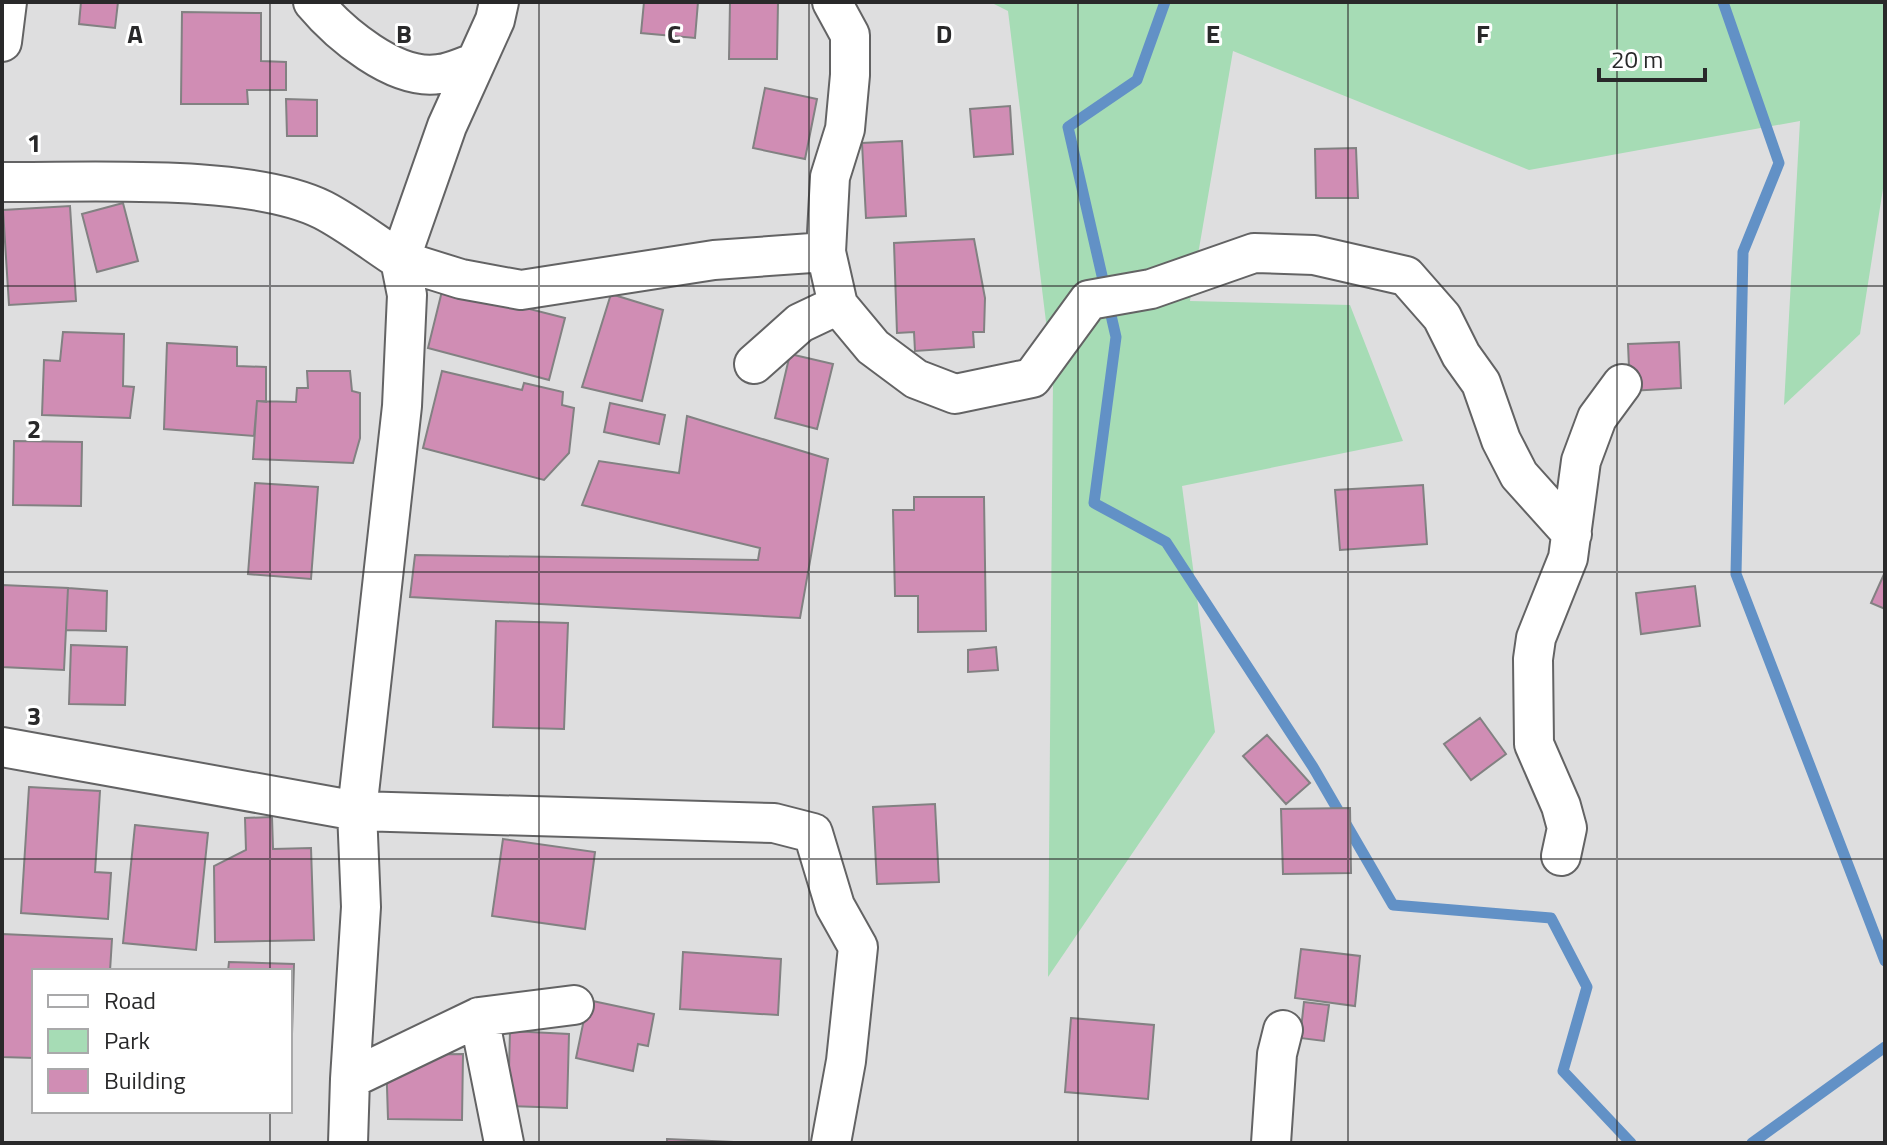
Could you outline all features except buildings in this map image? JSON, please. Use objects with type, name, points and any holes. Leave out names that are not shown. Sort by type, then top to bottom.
[{"type":"street","points":[[2,42],[7,2]]},
{"type":"street","points":[[313,2],[351,42],[414,73],[439,74],[475,63]]},
{"type":"street","points":[[348,1143],[361,907],[357,811],[402,406],[407,295],[400,260],[447,126],[499,2]]},
{"type":"street","points":[[832,2],[850,35],[850,75],[845,129],[830,177],[826,252],[838,305],[873,347],[916,379],[955,394],[1032,378],[1089,300],[1151,289],[1254,253],[1314,255],[1406,276],[1442,317],[1461,355],[1481,383],[1501,440],[1519,475],[1572,534]]},
{"type":"street","points":[[2,182],[198,185],[275,194],[322,210],[400,260],[461,279],[521,290],[714,260],[826,252]]},
{"type":"street","points":[[754,364],[800,323],[838,305]]},
{"type":"street","points":[[1561,856],[1567,828],[1561,806],[1534,744],[1531,707],[1536,638],[1568,558],[1581,461],[1597,418],[1622,384]]},
{"type":"street","points":[[2,747],[357,811],[774,823],[813,833],[835,906],[858,947],[848,1049],[831,1143]]},
{"type":"street","points":[[350,1079],[479,1017],[574,1005]]},
{"type":"street","points":[[479,1017],[504,1143]]},
{"type":"street","points":[[1271,1143],[1277,1054],[1283,1030]]},
{"type":"green space","points":[[990,2],[1885,2],[1885,176],[1860,334],[1784,405],[1800,121],[1529,170],[1233,51],[1190,301],[1350,305],[1403,441],[1182,486],[1215,732],[1048,977],[1053,379],[1008,11]]},
{"type":"waterway","points":[[1165,2],[1137,80],[1068,127],[1116,337],[1094,503],[1166,542],[1313,767],[1393,905],[1551,918],[1587,987],[1563,1071],[1631,1143]]},
{"type":"waterway","points":[[1723,2],[1779,163],[1743,252],[1736,574],[1885,961]]},
{"type":"waterway","points":[[1752,1143],[1885,1047]]}]
